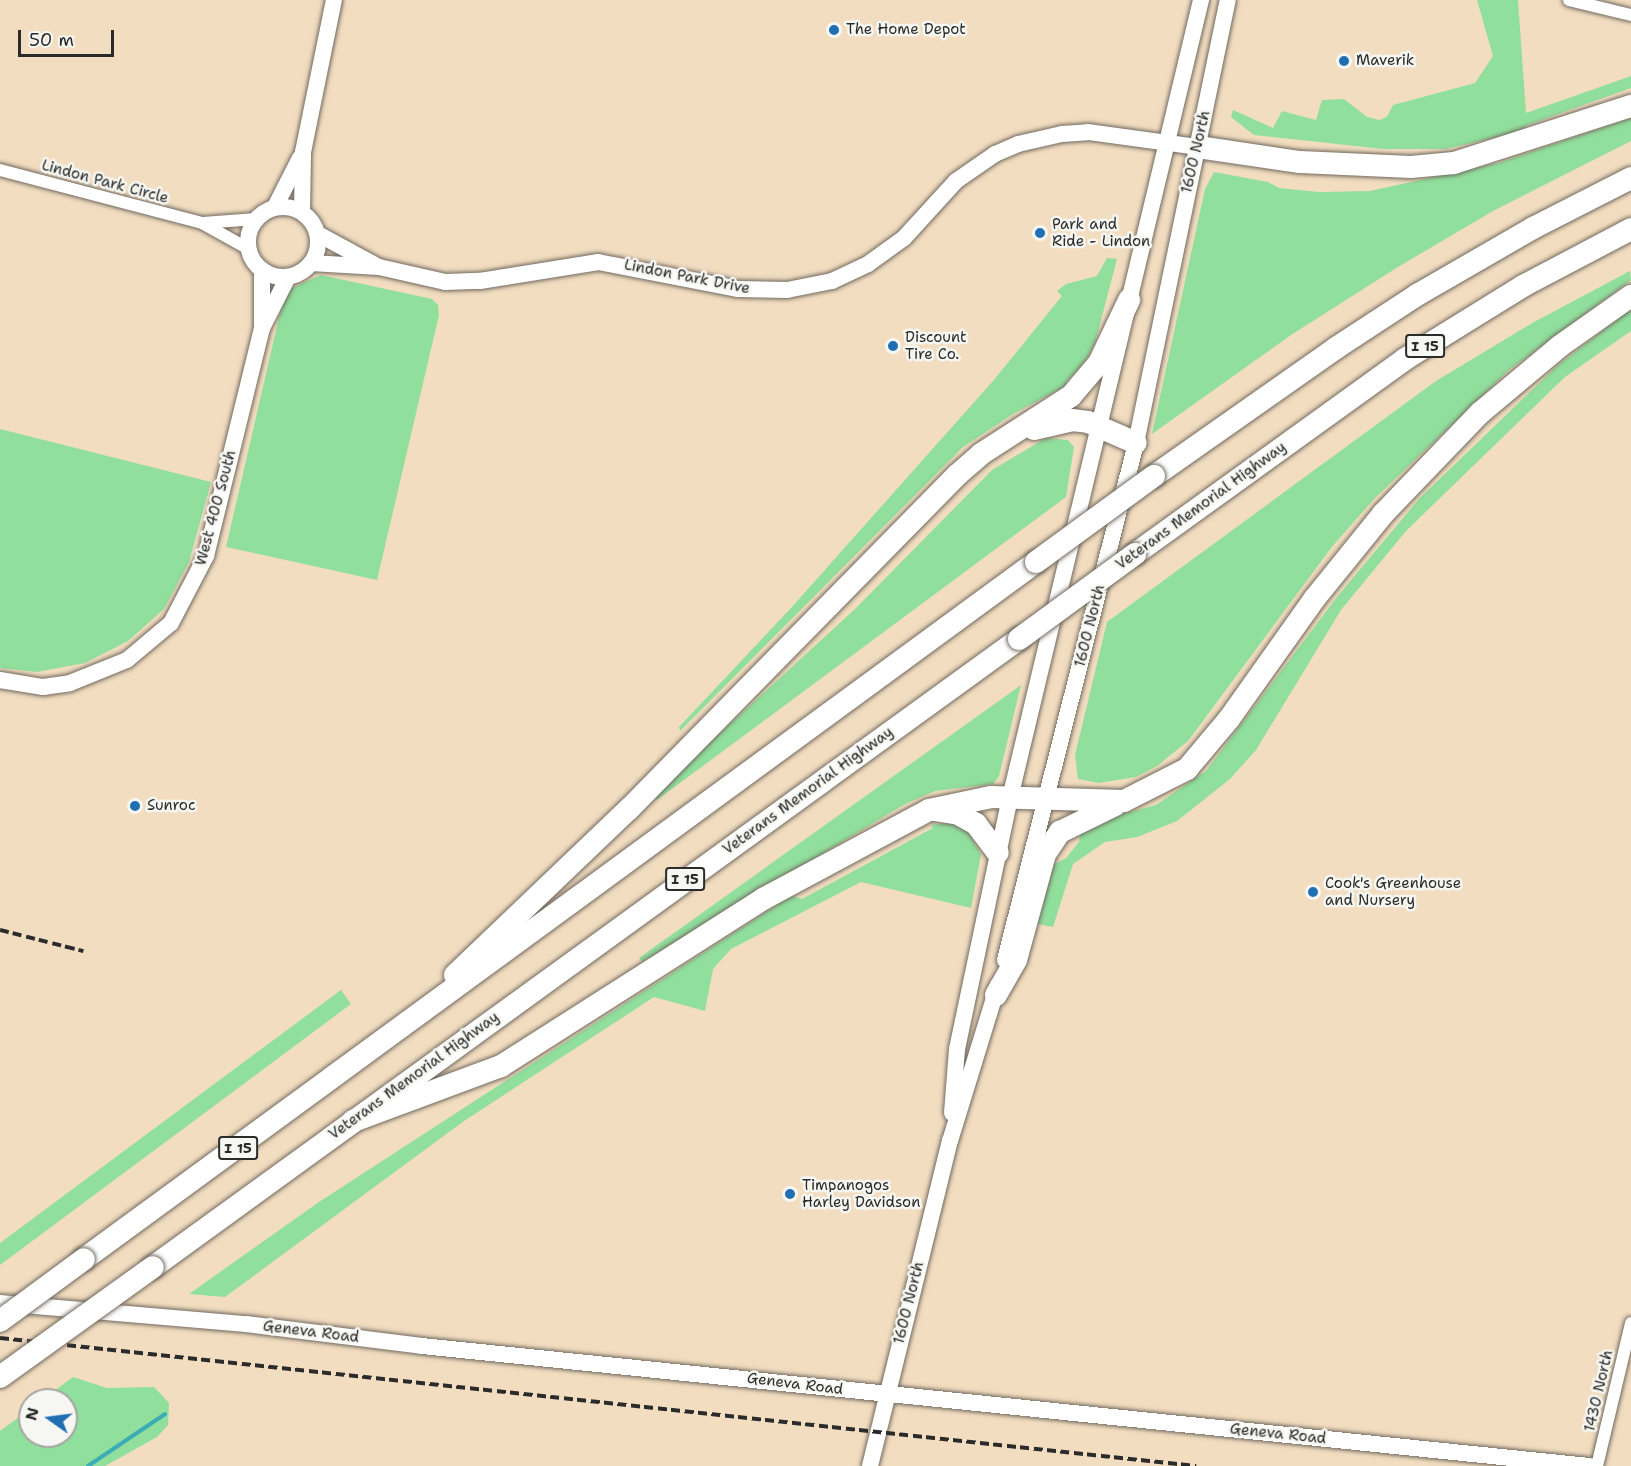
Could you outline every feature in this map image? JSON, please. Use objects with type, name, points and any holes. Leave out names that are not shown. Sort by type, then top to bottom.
[{"type":"highway","points":[[1198,147],[1300,162],[1411,167],[1454,163],[1631,106]]},
{"type":"highway","name":"I 15","points":[[0,1321],[1154,476],[1336,348],[1417,295],[1533,228],[1631,178]]},
{"type":"highway","name":"Veterans Memorial Highway","points":[[0,1377],[1405,359],[1493,304],[1631,229]]},
{"type":"highway","points":[[996,995],[1016,960],[1045,854],[1060,832],[1186,769],[1229,719],[1315,598],[1383,514],[1480,413],[1560,346],[1631,296]]},
{"type":"highway","points":[[391,1036],[629,809],[956,476],[1007,438],[1071,396],[1086,380],[1129,300]]},
{"type":"highway","points":[[1007,438],[1072,420],[1100,426],[1136,443]]},
{"type":"highway","points":[[353,1121],[501,1066],[763,899],[929,810],[972,798],[1124,801]]},
{"type":"highway","points":[[929,810],[946,811],[976,824],[998,853]]},
{"type":"main road","points":[[303,152],[275,207],[256,219],[250,230],[249,249],[262,270],[288,277],[311,264],[317,252],[318,234],[302,211],[303,152],[334,0]]},
{"type":"main road","name":"1600 North","points":[[950,1141],[957,1049],[1010,798],[1100,426],[1165,142],[1201,0]]},
{"type":"main road","name":"1600 North","points":[[870,1466],[950,1141],[996,995],[1136,443],[1228,0]]},
{"type":"main road","name":"Lindon Park Drive","points":[[311,264],[379,267],[445,282],[480,281],[598,262],[738,289],[810,287],[849,274],[888,252],[956,181],[995,154],[1018,144],[1062,134],[1088,132],[1198,147]]},
{"type":"main road","points":[[275,207],[302,211]]},
{"type":"main road","name":"Lindon Park Drive","points":[[318,234],[379,267]]},
{"type":"main road","name":"West 400 South","points":[[262,270],[262,328]]},
{"type":"main road","name":"West 400 South","points":[[0,680],[52,686],[95,674],[127,660],[171,623],[206,556],[262,328],[288,277]]},
{"type":"main road","name":"Geneva Road","points":[[0,1303],[246,1324],[886,1394],[1589,1466]]},
{"type":"street","points":[[1569,0],[1631,15]]},
{"type":"street","name":"Lindon Park Circle","points":[[0,171],[202,223]]},
{"type":"street","points":[[202,223],[256,219]]},
{"type":"street","points":[[202,223],[249,249]]},
{"type":"street","name":"1430 North","points":[[1597,1466],[1631,1323]]},
{"type":"green space","points":[[1477,0],[1518,0],[1526,113],[1631,76],[1631,88],[1525,126],[1526,130],[1446,149],[1383,149],[1254,135],[1231,117],[1233,110],[1273,128],[1282,111],[1316,120],[1322,100],[1344,99],[1367,117],[1379,120],[1387,117],[1393,105],[1475,83],[1493,56]]},
{"type":"green space","points":[[1631,118],[1631,141],[1493,211],[1398,267],[1291,335],[1152,434],[1205,189],[1214,172],[1268,182],[1279,188],[1319,192],[1370,191],[1498,163]]},
{"type":"green space","points":[[1107,258],[1117,259],[1095,343],[1084,363],[1066,382],[1069,384],[1013,414],[963,447],[680,731],[679,727],[791,608],[993,381],[1062,296],[1057,291],[1066,284],[1097,276]]},
{"type":"green space","points":[[1630,271],[1631,280],[1509,370],[1374,499],[1331,548],[1188,741],[1157,766],[1136,777],[1099,783],[1078,779],[1075,755],[1107,622],[1436,381],[1534,322]]},
{"type":"green space","points":[[321,275],[432,299],[438,305],[439,315],[377,580],[226,547],[284,296],[292,288]]},
{"type":"green space","points":[[1631,309],[1631,331],[1565,377],[1406,531],[1341,610],[1256,750],[1230,779],[1177,821],[1137,837],[1105,842],[1073,864],[1053,927],[1038,924],[1053,865],[1066,858],[1079,842],[1081,825],[1156,805],[1206,771],[1337,597],[1419,499],[1558,365]]},
{"type":"green space","points":[[0,429],[211,482],[189,562],[164,609],[128,641],[85,663],[37,672],[0,668]]},
{"type":"green space","points":[[1046,438],[1068,440],[1074,447],[1066,497],[657,800],[654,797],[708,744],[855,609],[992,470]]},
{"type":"green space","points":[[1021,685],[999,776],[993,784],[935,791],[905,804],[642,962],[639,958]]},
{"type":"green space","points":[[955,822],[964,825],[981,854],[971,908],[861,882],[731,949],[713,969],[705,1011],[654,997],[464,1121],[225,1297],[189,1294],[319,1202],[780,903],[792,896],[802,899],[933,828],[931,825]]},
{"type":"green space","points":[[341,990],[351,1004],[0,1265],[0,1243]]},
{"type":"green space","points":[[73,1377],[107,1388],[154,1387],[169,1403],[168,1425],[157,1437],[105,1466],[0,1466],[0,1431],[18,1418],[18,1448],[78,1448],[78,1388],[58,1388]]},
{"type":"waterway","points":[[88,1466],[165,1414]]},
{"type":"railway","points":[[0,930],[83,951]]},
{"type":"railway","points":[[0,1338],[1196,1466]]},
{"type":"place","name":"The Home Depot","points":[[834,30]]},
{"type":"place","name":"Maverik","points":[[1344,61]]},
{"type":"place","name":"Park and Ride - Lindon","points":[[1040,233]]},
{"type":"place","name":"Discount Tire Co.","points":[[893,346]]},
{"type":"place","name":"Sunroc","points":[[135,806]]},
{"type":"place","name":"Cook's Greenhouse and Nursery","points":[[1313,892]]},
{"type":"place","name":"Timpanogos Harley Davidson","points":[[790,1194]]}]
